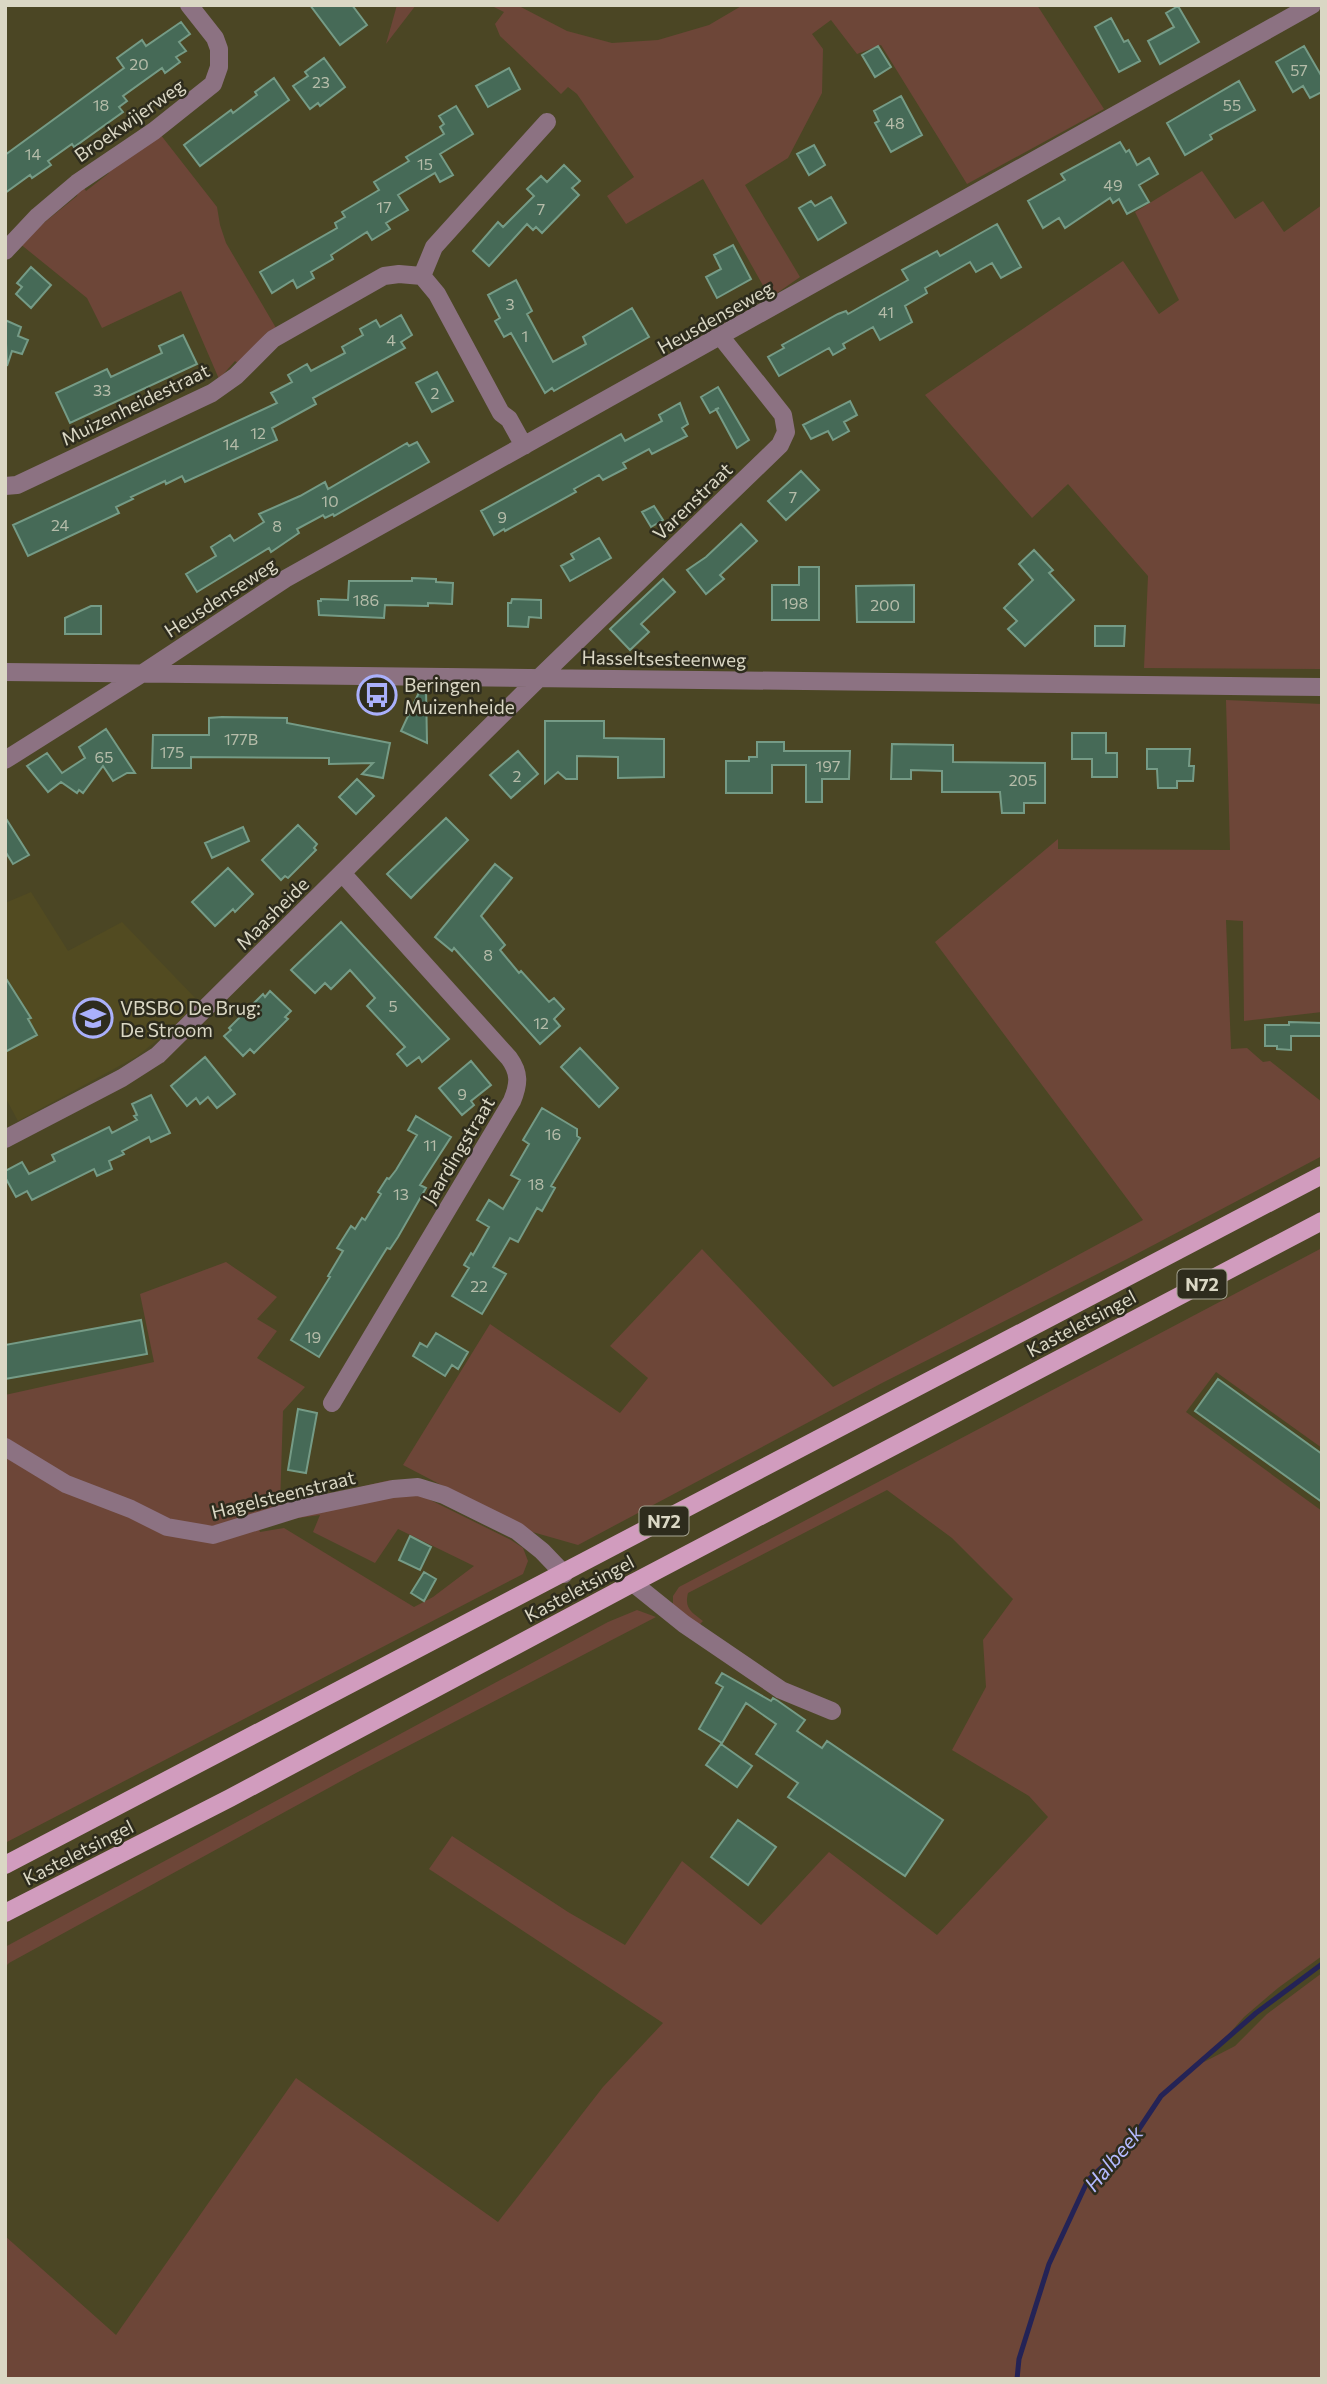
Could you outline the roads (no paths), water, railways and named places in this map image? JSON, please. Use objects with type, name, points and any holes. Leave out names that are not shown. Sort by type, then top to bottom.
[{"type":"main road","name":"Kasteletsingel","points":[[5,1866],[1322,1175]]},
{"type":"main road","name":"Kasteletsingel","points":[[5,1913],[230,1798],[1322,1221]]},
{"type":"street","name":"Broekwijerweg","points":[[5,251],[38,216],[77,183],[154,131],[213,84],[219,67],[219,49],[215,38],[189,5]]},
{"type":"street","name":"Heusdenseweg","points":[[5,760],[285,579],[1312,5]]},
{"type":"street","points":[[524,446],[509,419],[501,413],[437,294],[422,276],[434,247],[547,122]]},
{"type":"street","name":"Muizenheidestraat","points":[[5,486],[17,485],[212,393],[236,376],[273,339],[384,276],[422,276]]},
{"type":"street","name":"Varenstraat","points":[[539,678],[780,445],[786,432],[783,415],[721,337]]},
{"type":"street","name":"Hasseltsesteenweg","points":[[5,672],[1322,687]]},
{"type":"street","name":"Maasheide","points":[[5,1139],[122,1078],[158,1055],[539,678]]},
{"type":"street","name":"Jaardingstraat","points":[[332,1403],[512,1101],[518,1081],[509,1058],[342,873]]},
{"type":"street","name":"Hagelsteenstraat","points":[[5,1447],[66,1484],[131,1509],[167,1527],[213,1535],[297,1509],[393,1489],[418,1487],[444,1495],[517,1531],[542,1551],[564,1574]]},
{"type":"street","points":[[633,1583],[684,1624],[780,1690],[832,1711]]},
{"type":"waterway","name":"Halbeek","points":[[1017,2379],[1019,2359],[1049,2264],[1088,2180],[1133,2138],[1161,2096],[1256,2013],[1322,1964]]},
{"type":"place","name":"Beringen Muizenheide","points":[[377,695]]},
{"type":"place","name":"VBSBO De Brug: De Stroom","points":[[93,1018]]}]
